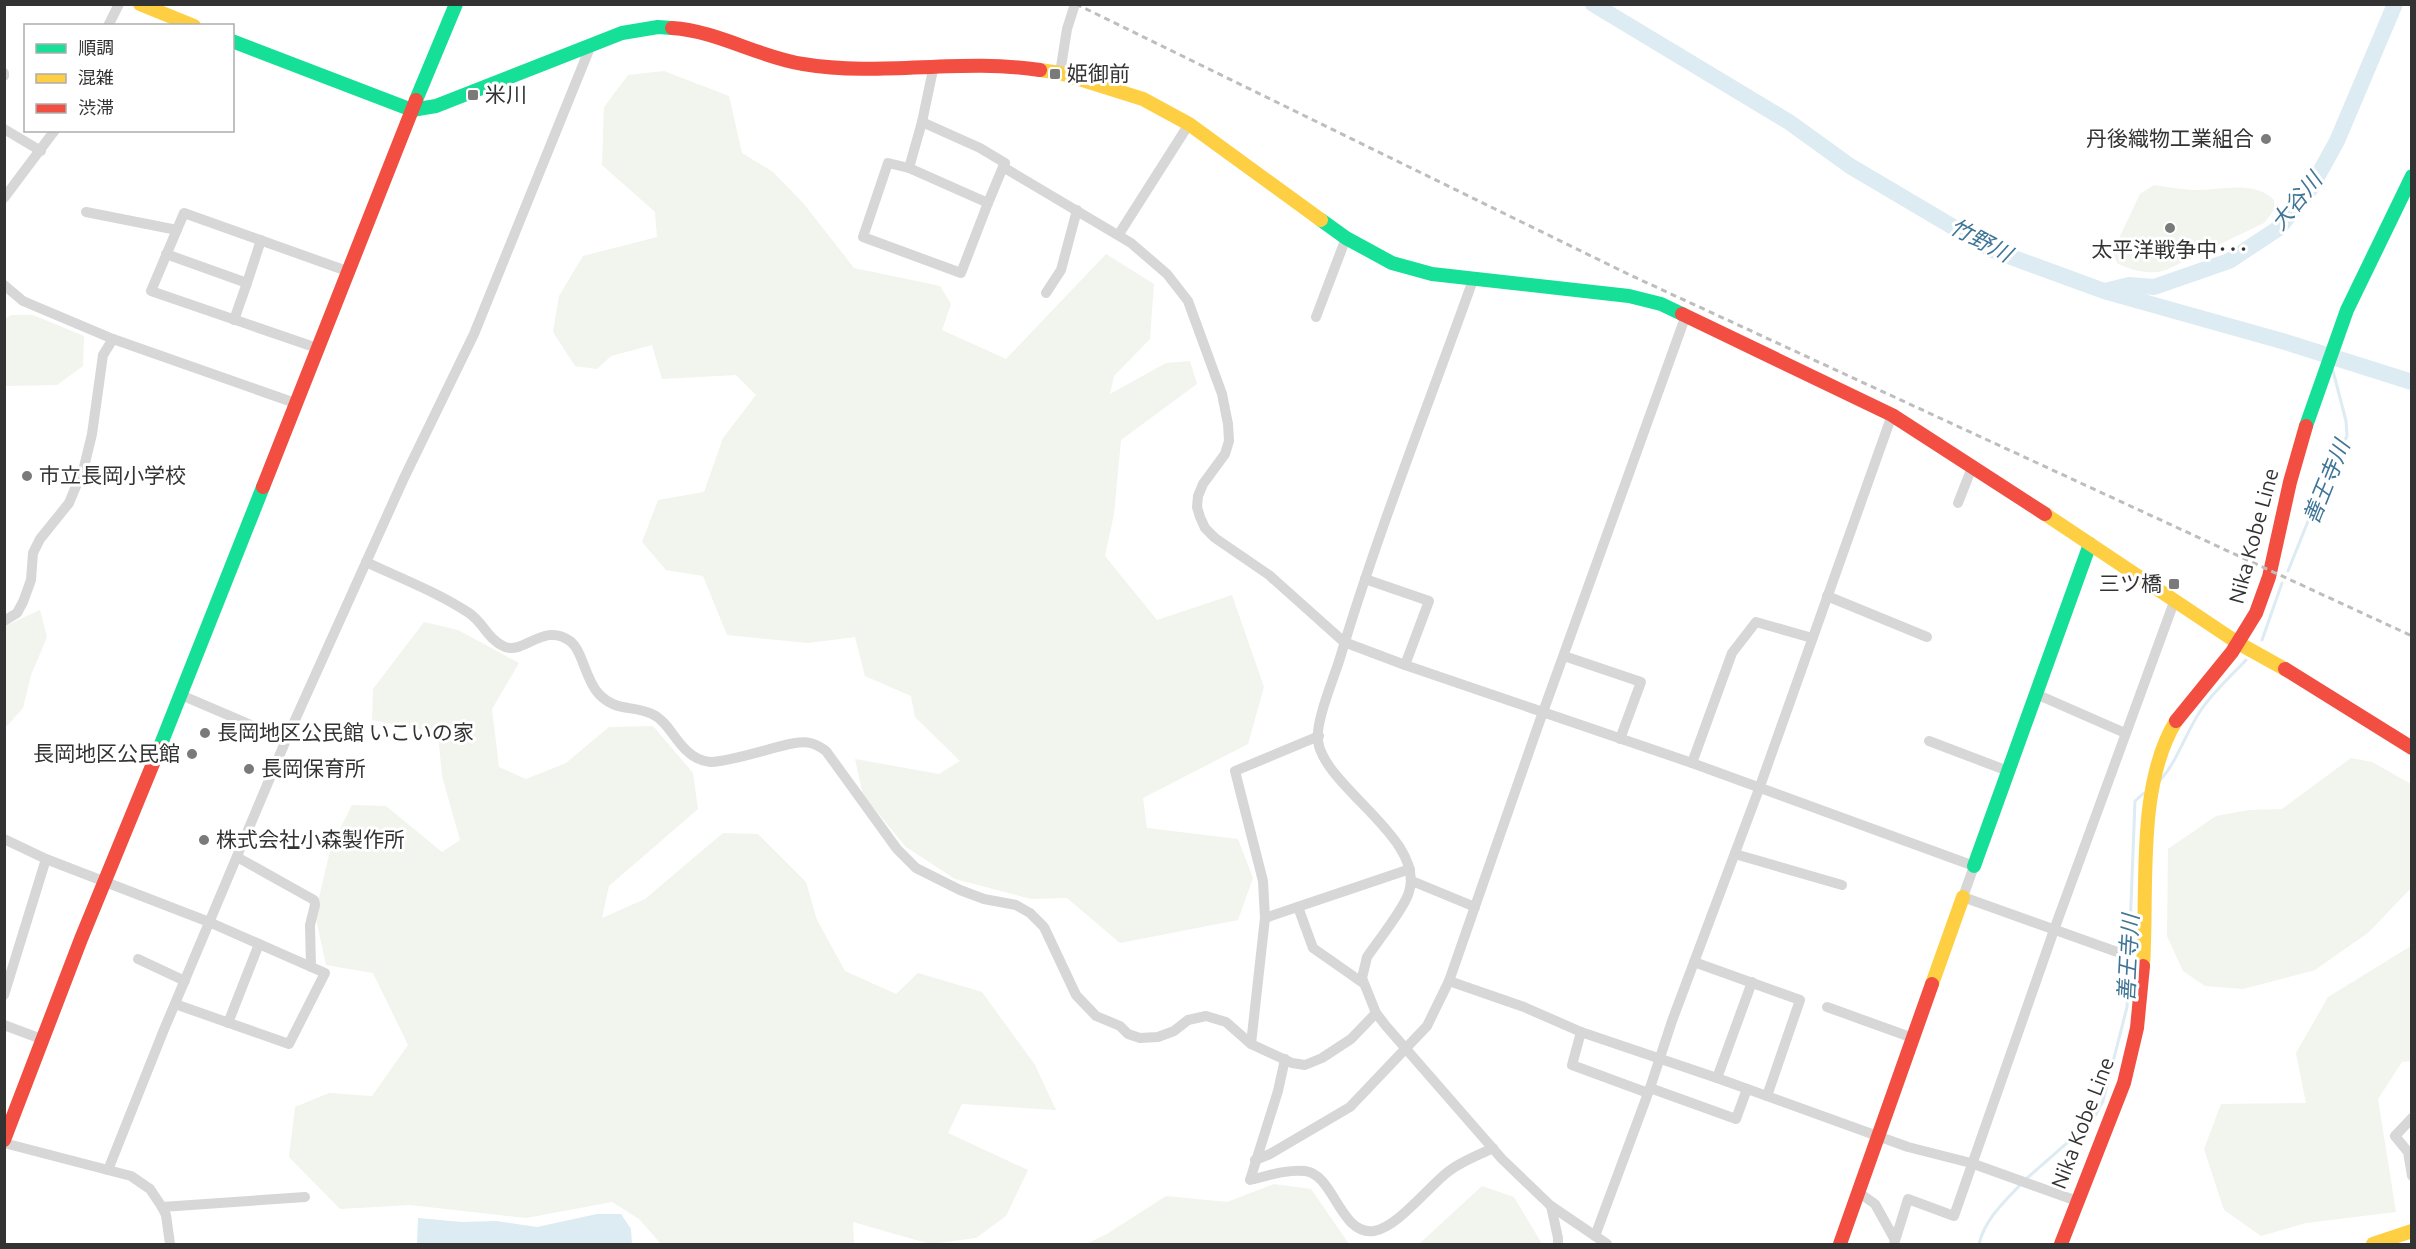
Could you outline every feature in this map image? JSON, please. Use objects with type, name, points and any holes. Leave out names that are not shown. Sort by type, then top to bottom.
[{"type":"street","points":[[109,24],[119,4]]},
{"type":"street","points":[[140,4],[189,24]]},
{"type":"street","points":[[170,1245],[166,1215],[162,1207],[150,1189],[131,1176],[4,1142],[81,939],[181,696],[347,271],[456,4]]},
{"type":"street","points":[[1060,73],[1067,29],[1075,4]]},
{"type":"street","points":[[234,42],[412,110],[436,106],[622,33],[658,27],[691,29],[801,63],[837,68],[934,65],[1020,67],[1060,73],[1143,99],[1189,124],[1346,238],[1392,263],[1410,269],[1473,280],[1629,296],[1661,304],[1892,416],[1973,465],[2238,643],[2302,679],[2412,748]]},
{"type":"street","points":[[108,1170],[286,740],[404,478],[474,334],[591,45]]},
{"type":"street","points":[[909,168],[934,65]]},
{"type":"street","points":[[922,122],[980,148],[1005,163],[961,273],[863,237],[888,163],[909,168],[988,203]]},
{"type":"street","points":[[1119,234],[1189,124]]},
{"type":"street","points":[[4,129],[41,151]]},
{"type":"street","points":[[4,198],[54,132]]},
{"type":"street","points":[[1003,167],[1119,234],[1167,274],[1188,301],[1227,411],[1229,441],[1225,454],[1203,484],[1198,496],[1197,507],[1205,528],[1232,551],[1269,575],[1344,642],[1692,763],[1974,866]]},
{"type":"street","name":"Nika Kobe Line","points":[[2061,1245],[2120,1096],[2136,1031],[2141,993],[2150,801],[2157,760],[2174,722],[2238,643],[2256,612],[2265,588],[2295,465],[2339,330],[2356,288],[2412,176]]},
{"type":"street","points":[[1046,293],[1061,270],[1077,210]]},
{"type":"street","points":[[86,213],[177,230]]},
{"type":"street","points":[[317,348],[151,291],[184,213],[347,271]]},
{"type":"street","points":[[1316,317],[1346,238]]},
{"type":"street","points":[[234,320],[261,240]]},
{"type":"street","points":[[166,254],[247,283]]},
{"type":"street","points":[[1473,280],[1365,579],[1323,713],[1318,741],[1330,769],[1382,824],[1403,854],[1410,869],[1412,881],[1409,894],[1368,957],[1362,978],[1376,1012],[1502,1160],[1551,1206],[1607,1245]]},
{"type":"street","points":[[4,285],[23,302],[113,339],[295,403]]},
{"type":"street","points":[[1255,1160],[1270,1154],[1350,1107],[1407,1050],[1427,1026],[1449,981],[1543,711],[1686,315]]},
{"type":"street","points":[[4,621],[17,613],[23,602],[31,580],[33,553],[40,539],[69,503],[84,467],[92,434],[103,355],[113,339]]},
{"type":"street","points":[[1595,1236],[1759,789],[1892,416]]},
{"type":"street","points":[[1958,503],[1973,465]]},
{"type":"street","points":[[1840,1245],[1962,897],[2090,544]]},
{"type":"street","points":[[366,562],[472,615],[493,640],[507,648],[522,646],[535,638],[550,635],[570,642],[578,652],[588,679],[603,699],[623,709],[650,713],[658,718],[685,750],[701,760],[726,760],[806,741],[816,743],[826,751],[897,849],[916,868],[960,890],[984,899],[1016,904],[1030,913],[1044,927],[1076,995],[1096,1016],[1120,1026],[1128,1034],[1140,1038],[1158,1037],[1174,1031],[1188,1020],[1206,1016],[1226,1022],[1251,1044],[1305,1065],[1322,1058],[1351,1039],[1376,1012]]},
{"type":"street","points":[[1365,579],[1429,601],[1405,665]]},
{"type":"street","points":[[1827,596],[1927,637]]},
{"type":"street","points":[[1894,1242],[1908,1199],[1954,1216],[2054,930],[2174,602]]},
{"type":"street","points":[[1692,763],[1732,653],[1756,622],[1812,638]]},
{"type":"street","points":[[1564,656],[1641,682],[1620,739]]},
{"type":"street","points":[[2036,694],[2125,733]]},
{"type":"street","points":[[181,696],[286,740]]},
{"type":"street","points":[[1251,1044],[1265,918],[1263,881],[1235,771],[1319,736]]},
{"type":"street","points":[[1929,741],[2008,771]]},
{"type":"street","points":[[4,839],[46,859],[209,922],[325,973],[289,1044],[175,1004]]},
{"type":"street","points":[[1735,854],[1842,885]]},
{"type":"street","points":[[237,857],[314,900],[310,925],[311,967]]},
{"type":"street","points":[[4,995],[46,859]]},
{"type":"street","points":[[1265,918],[1410,869]]},
{"type":"street","points":[[1412,881],[1475,907]]},
{"type":"street","points":[[1962,897],[2120,953]]},
{"type":"street","points":[[1298,907],[1313,948],[1363,983]]},
{"type":"street","points":[[228,1023],[259,944]]},
{"type":"street","points":[[138,959],[185,981]]},
{"type":"street","points":[[1694,962],[1800,1000],[1767,1096]]},
{"type":"street","points":[[1449,981],[1524,1007],[1581,1032],[1908,1147],[1971,1163],[2077,1201]]},
{"type":"street","points":[[1717,1078],[1752,982]]},
{"type":"street","points":[[1827,1007],[1913,1038]]},
{"type":"street","points":[[4,1025],[44,1040]]},
{"type":"street","points":[[1581,1032],[1572,1065],[1736,1119],[1747,1089]]},
{"type":"street","points":[[1285,1059],[1278,1091],[1250,1180],[1287,1172],[1307,1171],[1319,1178],[1345,1216],[1357,1227],[1372,1232],[1396,1220],[1431,1185],[1451,1169],[1493,1148]]},
{"type":"street","points":[[2412,1118],[2395,1136],[2408,1152],[2412,1176]]},
{"type":"street","points":[[1858,1192],[1875,1204],[1894,1242]]},
{"type":"street","points":[[162,1207],[305,1197]]},
{"type":"street","points":[[1551,1206],[1558,1245]]},
{"type":"street","points":[[2373,1245],[2412,1231]]},
{"type":"shaded area","points":[[664,71],[729,96],[742,153],[773,172],[804,204],[854,268],[940,286],[951,304],[942,330],[1006,359],[1106,254],[1154,284],[1150,339],[1114,376],[1110,394],[1166,363],[1190,361],[1197,384],[1121,440],[1114,514],[1105,556],[1157,620],[1232,595],[1264,687],[1248,744],[1143,798],[1147,828],[1238,839],[1253,878],[1238,920],[1120,943],[1067,898],[1031,899],[955,879],[906,847],[863,795],[855,759],[939,774],[960,761],[915,717],[911,696],[865,676],[855,637],[808,643],[727,635],[703,576],[666,570],[642,542],[658,500],[704,492],[723,438],[756,395],[736,375],[662,379],[652,345],[611,356],[597,369],[575,366],[553,332],[559,296],[583,256],[657,237],[655,212],[602,165],[604,107],[628,75]]},
{"type":"shaded area","points":[[2154,185],[2192,190],[2246,188],[2266,194],[2274,200],[2275,209],[2264,223],[2166,270],[2141,271],[2117,263],[2113,251],[2140,194]]},
{"type":"shaded area","points":[[11,315],[33,315],[84,336],[83,366],[57,385],[5,386],[5,319]]},
{"type":"shaded area","points":[[40,610],[47,637],[31,675],[23,708],[5,728],[5,626]]},
{"type":"shaded area","points":[[424,622],[458,630],[519,663],[492,709],[499,767],[526,779],[566,763],[609,727],[653,726],[693,773],[698,809],[609,886],[602,918],[645,899],[723,833],[758,834],[806,882],[817,920],[845,971],[896,994],[918,973],[982,992],[1035,1065],[1056,1110],[962,1104],[948,1133],[1028,1170],[1006,1216],[976,1238],[930,1244],[853,1222],[854,1244],[661,1244],[639,1219],[612,1202],[526,1218],[410,1205],[340,1209],[289,1157],[295,1107],[329,1093],[372,1096],[408,1045],[373,973],[326,965],[315,914],[331,847],[352,805],[386,806],[442,852],[460,840],[442,776],[438,733],[372,720],[373,689]]},
{"type":"shaded area","points":[[2351,758],[2372,762],[2411,784],[2411,888],[2369,932],[2315,970],[2243,989],[2205,986],[2183,971],[2167,936],[2168,849],[2216,816],[2249,810],[2282,809]]},
{"type":"shaded area","points":[[2411,946],[2411,1061],[2402,1062],[2378,1099],[2396,1212],[2306,1223],[2261,1236],[2224,1210],[2204,1149],[2221,1104],[2306,1103],[2296,1053],[2328,997]]},
{"type":"shaded area","points":[[1274,1184],[1311,1189],[1349,1244],[1086,1244],[1107,1234],[1166,1196],[1227,1202]]},
{"type":"shaded area","points":[[1482,1186],[1514,1197],[1542,1244],[1419,1244]]},
{"type":"shaded area","points":[[597,1214],[621,1214],[631,1229],[632,1244],[417,1244],[418,1218],[462,1222],[496,1221],[537,1227]]},
{"type":"waterway","name":"竹野川","points":[[1593,4],[1789,122],[1850,166],[1992,250],[2104,291],[2282,341],[2412,382]]},
{"type":"waterway","name":"大谷川","points":[[2105,291],[2129,285],[2154,287],[2229,261],[2279,228],[2311,188],[2337,141],[2395,4]]},
{"type":"waterway","name":"善王寺川","points":[[2288,571],[2317,499],[2347,436],[2346,421],[2332,367]]},
{"type":"waterway","name":"善王寺川","points":[[2262,640],[2282,583]]},
{"type":"waterway","name":"善王寺川","points":[[2158,782],[2169,769],[2204,706],[2246,660]]},
{"type":"waterway","name":"善王寺川","points":[[2026,1179],[2092,1121],[2103,1101],[2127,1007],[2135,801],[2144,793]]},
{"type":"waterway","name":"善王寺川","points":[[1979,1244],[1990,1219],[2022,1183]]},
{"type":"railway","points":[[1076,4],[1630,275],[2412,636]]},
{"type":"traffic: fast","points":[[416,100],[456,4]]},
{"type":"traffic: fast","points":[[234,42],[412,110],[436,106],[622,33],[658,27],[672,28]]},
{"type":"traffic: fast","points":[[2306,426],[2347,310],[2412,176]]},
{"type":"traffic: fast","points":[[1321,220],[1346,238],[1392,263],[1432,274],[1629,296],[1661,304],[1682,314]]},
{"type":"traffic: fast","points":[[159,749],[263,487]]},
{"type":"traffic: fast","points":[[1974,866],[2090,544]]},
{"type":"traffic: slow","points":[[140,4],[189,24]]},
{"type":"traffic: slow","points":[[1040,70],[1060,73],[1143,99],[1189,124],[1321,220]]},
{"type":"traffic: slow","points":[[2045,514],[2238,643],[2285,669]]},
{"type":"traffic: slow","points":[[2143,966],[2149,807],[2163,747],[2176,721]]},
{"type":"traffic: slow","points":[[1932,984],[1963,897]]},
{"type":"traffic: slow","points":[[2373,1244],[2412,1231]]},
{"type":"traffic: jam","points":[[672,28],[706,34],[786,61],[803,64],[861,69],[980,66],[1040,70]]},
{"type":"traffic: jam","points":[[263,487],[416,100]]},
{"type":"traffic: jam","points":[[1682,314],[1892,415],[2045,514]]},
{"type":"traffic: jam","points":[[2176,721],[2232,652],[2256,613],[2269,577],[2290,482],[2306,426]]},
{"type":"traffic: jam","points":[[2285,669],[2412,748]]},
{"type":"traffic: jam","points":[[4,1140],[81,939],[159,749]]},
{"type":"traffic: jam","points":[[2061,1244],[2124,1083],[2137,1028],[2143,966]]},
{"type":"traffic: jam","points":[[1840,1244],[1932,984]]},
{"type":"place","name":"姫御前","points":[[1055,74]]},
{"type":"place","name":"米川","points":[[473,95]]},
{"type":"place","name":"丹後織物工業組合","points":[[2266,139]]},
{"type":"place","name":"太平洋戦争中･･･","points":[[2170,228]]},
{"type":"place","name":"市立長岡小学校","points":[[27,476]]},
{"type":"place","name":"三ツ橋","points":[[2174,584]]},
{"type":"place","name":"長岡地区公民館 いこいの家","points":[[205,733]]},
{"type":"place","name":"長岡地区公民館","points":[[192,754]]},
{"type":"place","name":"長岡保育所","points":[[249,769]]},
{"type":"place","name":"株式会社小森製作所","points":[[204,840]]}]
